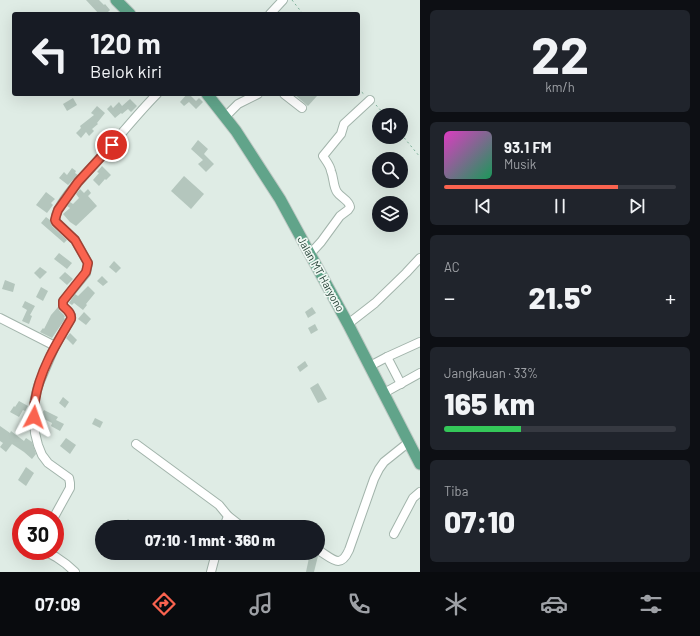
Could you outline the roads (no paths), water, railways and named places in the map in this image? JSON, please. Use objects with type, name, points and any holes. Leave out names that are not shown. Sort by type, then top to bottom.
[{"type":"main road","points":[[116,0],[128,12]]},
{"type":"main road","name":"Jalan MT Haryono","points":[[208,96],[236,131],[266,177],[348,324],[420,462]]},
{"type":"street","points":[[272,12],[283,0]]},
{"type":"street","points":[[59,508],[70,488],[70,480],[48,463],[42,455],[35,433],[34,403],[38,386],[55,346],[72,316],[63,306],[63,301],[86,272],[88,263],[75,240],[55,220],[58,210],[78,182],[155,96]]},
{"type":"street","points":[[225,117],[238,104],[254,96]]},
{"type":"street","points":[[287,96],[302,108]]},
{"type":"street","points":[[310,254],[340,216],[350,207],[348,202],[337,192],[330,168],[323,157],[341,134],[344,124],[370,100]]},
{"type":"street","points":[[348,324],[375,304],[420,258]]},
{"type":"street","points":[[0,318],[55,346]]},
{"type":"street","points":[[370,366],[420,342]]},
{"type":"street","points":[[387,357],[401,384]]},
{"type":"street","points":[[384,393],[420,373]]},
{"type":"street","points":[[325,554],[336,561],[344,559],[349,550],[374,479],[379,469],[384,462],[409,442]]},
{"type":"street","points":[[136,444],[219,506],[233,520]]},
{"type":"street","points":[[394,534],[413,498],[420,492]]},
{"type":"street","points":[[227,520],[228,516]]},
{"type":"street","points":[[60,560],[75,572]]},
{"type":"street","points":[[211,572],[214,560]]}]
